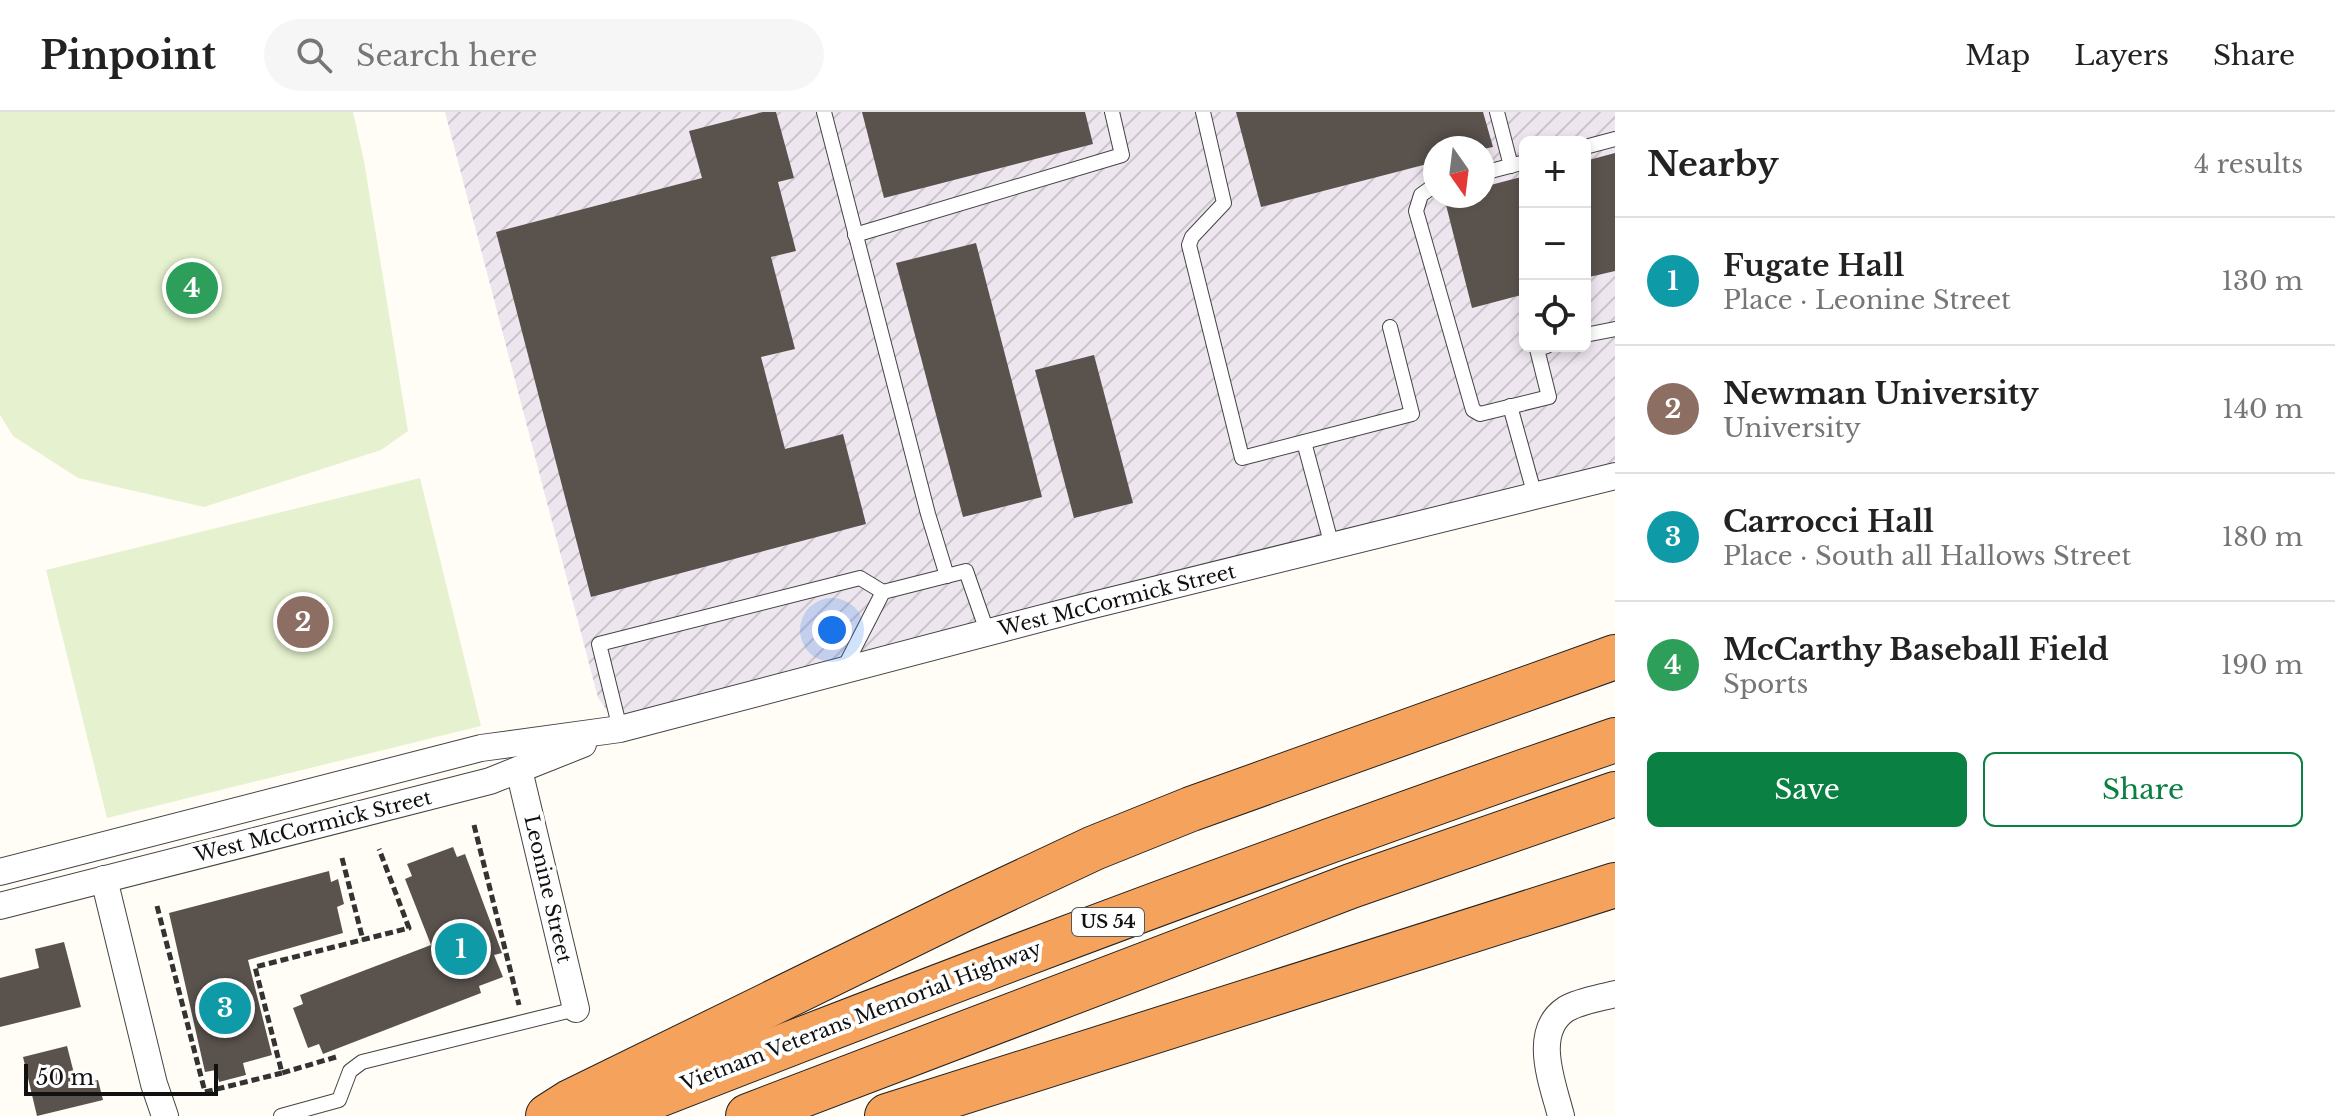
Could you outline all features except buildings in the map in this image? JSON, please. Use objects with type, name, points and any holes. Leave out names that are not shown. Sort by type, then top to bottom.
[{"type":"highway","points":[[548,1116],[570,1102],[932,924],[1094,848],[1191,809],[1615,657]]},
{"type":"highway","name":"Vietnam Veterans Memorial Highway","points":[[605,1116],[1100,924],[1615,740]]},
{"type":"highway","name":"US 54","points":[[748,1116],[1351,886],[1615,794]]},
{"type":"highway","points":[[887,1116],[1615,885]]},
{"type":"street","name":"West McCormick Street","points":[[0,872],[481,748],[620,729],[1615,476]]},
{"type":"street","name":"West McCormick Street","points":[[0,906],[490,781],[620,729]]},
{"type":"street","name":"Leonine Street","points":[[519,770],[576,1009]]},
{"type":"street","points":[[104,879],[154,1084],[165,1116]]},
{"type":"street","points":[[1561,1116],[1546,1040],[1556,1018],[1566,1009],[1615,994]]},
{"type":"lane","points":[[824,112],[928,514],[947,576]]},
{"type":"lane","points":[[855,235],[1122,155],[1112,112]]},
{"type":"lane","points":[[1203,112],[1224,203],[1192,237],[1189,245],[1242,458],[1412,414],[1390,327]]},
{"type":"lane","points":[[1495,170],[1518,164],[1497,112]]},
{"type":"lane","points":[[1591,145],[1615,139]]},
{"type":"lane","points":[[1423,194],[1416,211],[1473,410],[1480,414],[1549,397],[1538,352]]},
{"type":"lane","points":[[1591,334],[1615,329]]},
{"type":"lane","points":[[1510,406],[1535,496]]},
{"type":"lane","points":[[1304,442],[1332,546]]},
{"type":"lane","points":[[620,729],[599,644],[860,578],[883,592],[966,571],[988,634]]},
{"type":"lane","points":[[843,671],[883,592]]},
{"type":"lane","points":[[281,1116],[339,1100],[350,1071],[362,1062],[576,1009]]},
{"type":"path","points":[[474,825],[520,1005],[505,1009]]},
{"type":"path","points":[[282,1073],[255,967],[409,928],[379,849]]},
{"type":"path","points":[[342,858],[363,940]]},
{"type":"path","points":[[157,906],[205,1092],[340,1055]]},
{"type":"shaded area","points":[[445,112],[1615,112],[1615,475],[620,729],[598,698]]},
{"type":"green space","points":[[0,112],[353,112],[364,161],[408,431],[381,450],[204,507],[78,478],[13,436],[0,415]]},
{"type":"green space","points":[[420,478],[481,726],[107,818],[46,570]]},
{"type":"place","name":"McCarthy Baseball Field","points":[[192,288]]},
{"type":"place","name":"Newman University","points":[[303,622]]},
{"type":"place","name":"Fugate Hall","points":[[461,949]]},
{"type":"place","name":"Carrocci Hall","points":[[225,1008]]}]
